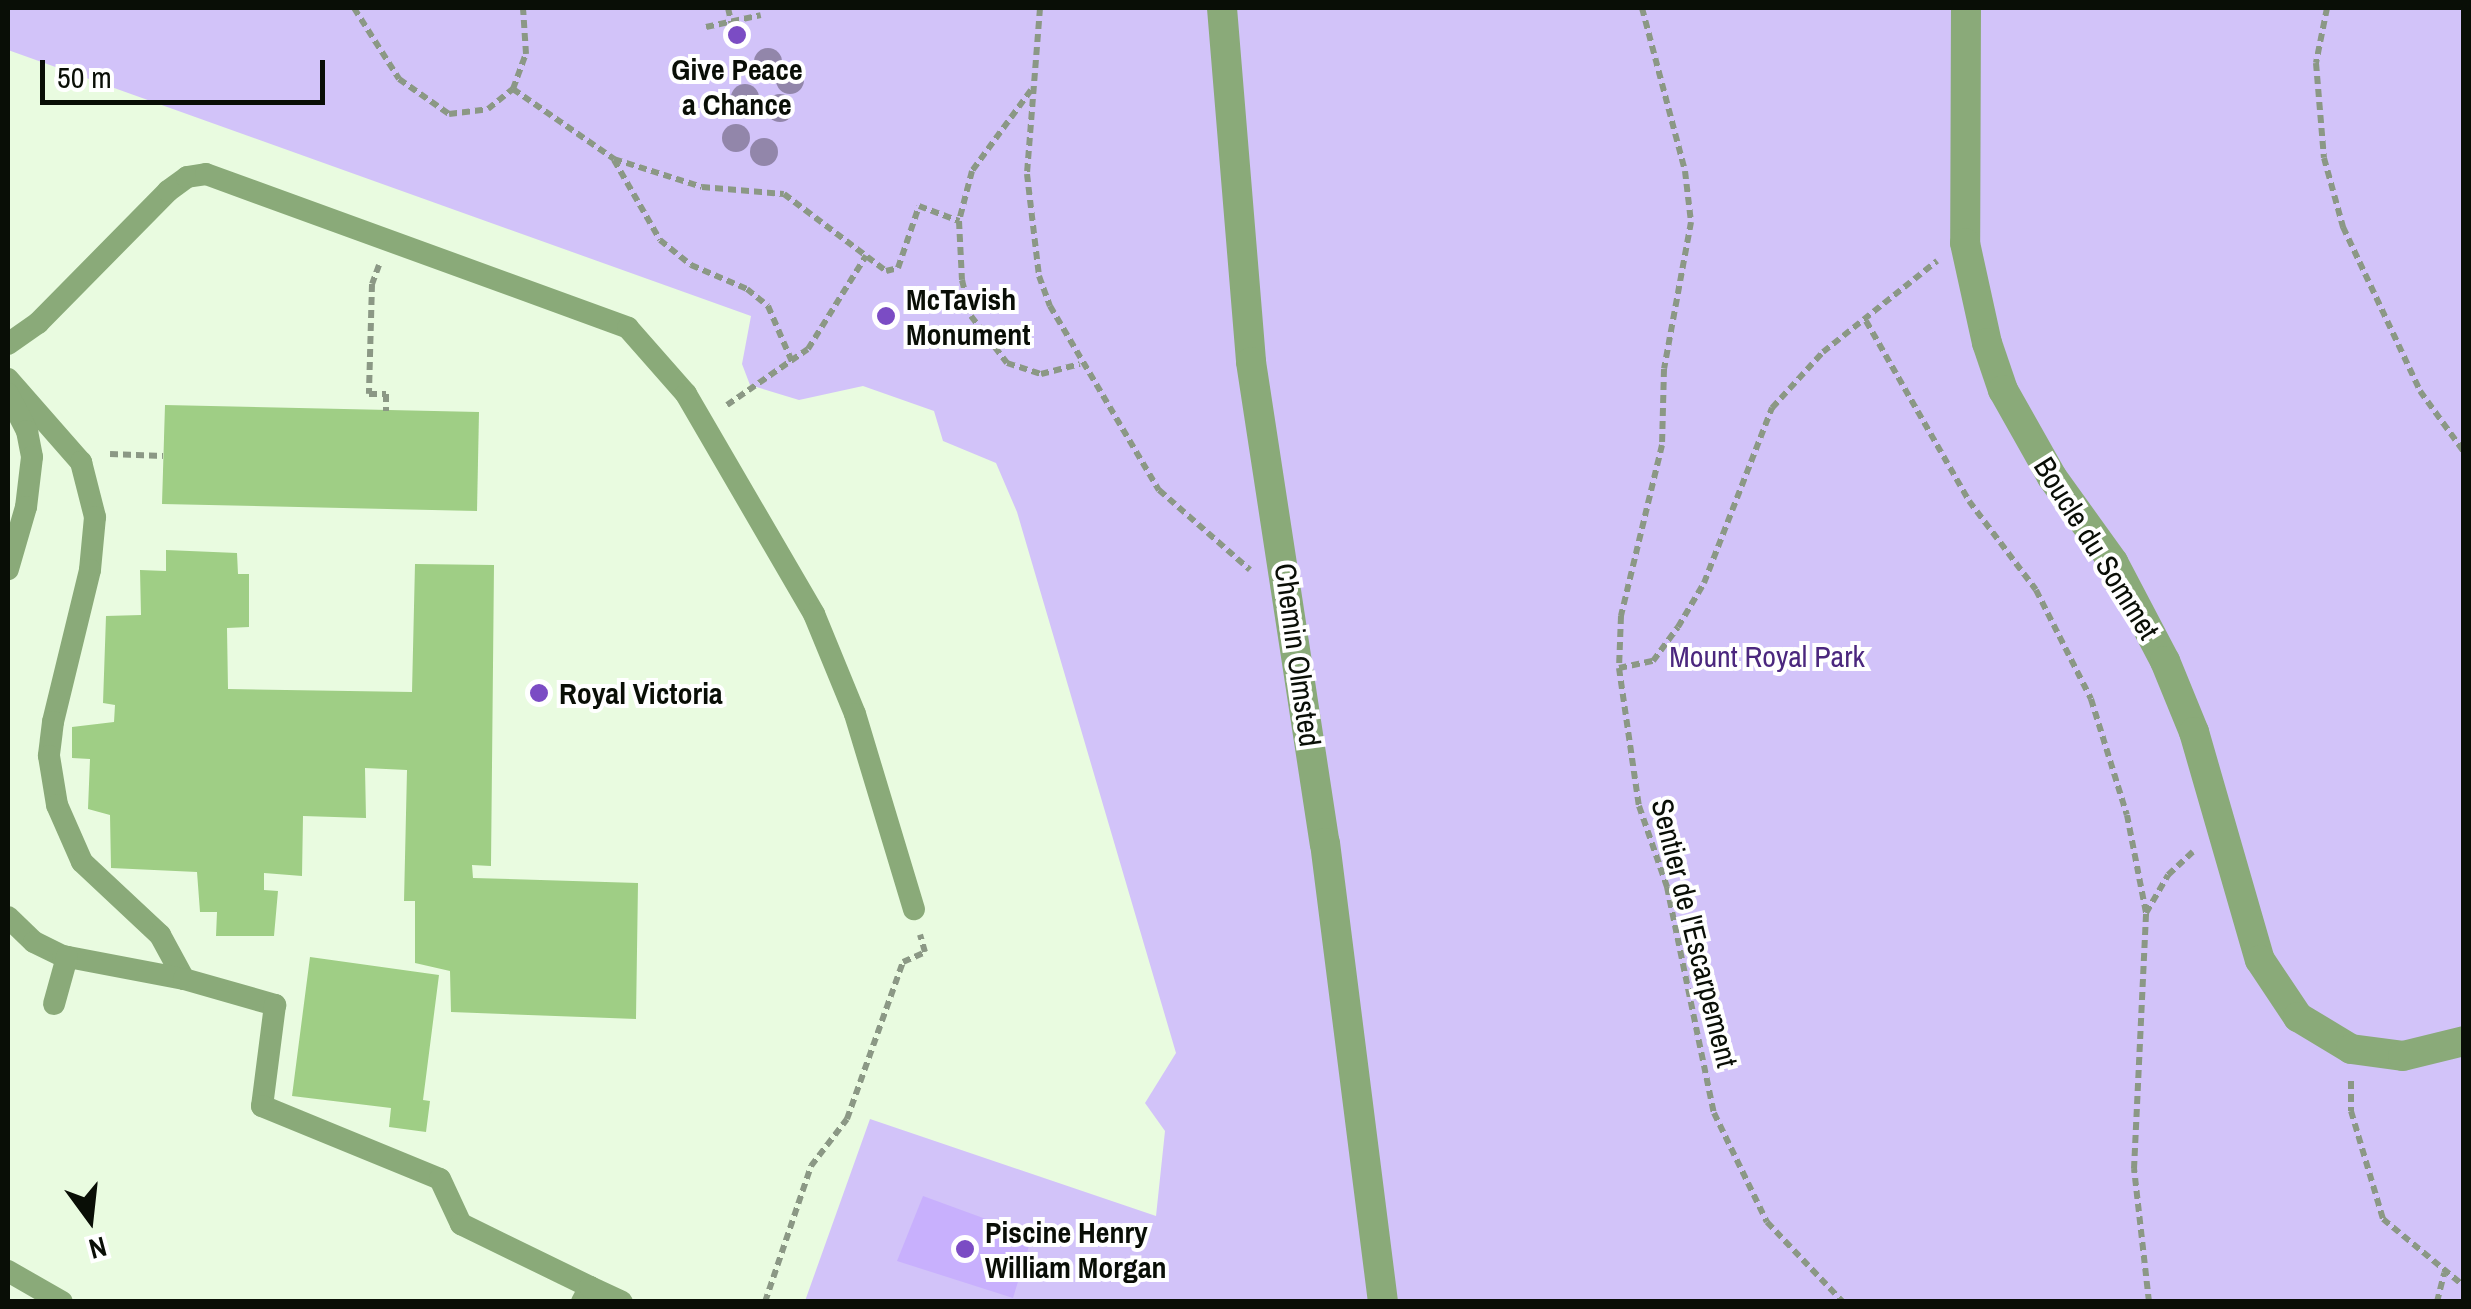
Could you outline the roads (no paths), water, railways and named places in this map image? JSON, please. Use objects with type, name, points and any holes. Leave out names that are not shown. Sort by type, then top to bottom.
[{"type":"street","name":"Chemin Olmsted","points":[[1222,8],[1249,344],[1288,582],[1383,1302]]},
{"type":"street","name":"Boucle du Sommet","points":[[1966,8],[1965,244],[2003,390],[2052,477],[2113,562],[2165,661],[2221,827],[2260,960],[2298,1017],[2352,1049],[2403,1056],[2464,1041]]},
{"type":"lane","points":[[8,344],[38,323],[168,191],[187,177],[206,174],[628,328],[686,394],[814,614],[855,714],[914,909]]},
{"type":"lane","points":[[8,378],[81,462],[95,517],[90,570],[53,722],[49,756],[57,804],[82,862],[160,935],[184,979]]},
{"type":"lane","points":[[8,394],[27,431],[32,472],[8,569]]},
{"type":"lane","points":[[8,917],[34,942],[67,957],[184,979],[275,1005],[262,1106],[440,1178],[461,1224],[586,1294],[622,1302]]},
{"type":"lane","points":[[54,1004],[67,957]]},
{"type":"lane","points":[[8,1271],[62,1302]]},
{"type":"place","name":"Give Peace a Chance","points":[[737,35]]},
{"type":"place","name":"McTavish Monument","points":[[886,316]]},
{"type":"place","name":"Royal Victoria","points":[[539,693]]},
{"type":"place","name":"Piscine Henry William Morgan","points":[[965,1249]]},
{"type":"park label","name":"Mount Royal Park","points":[[1767,656]]}]
